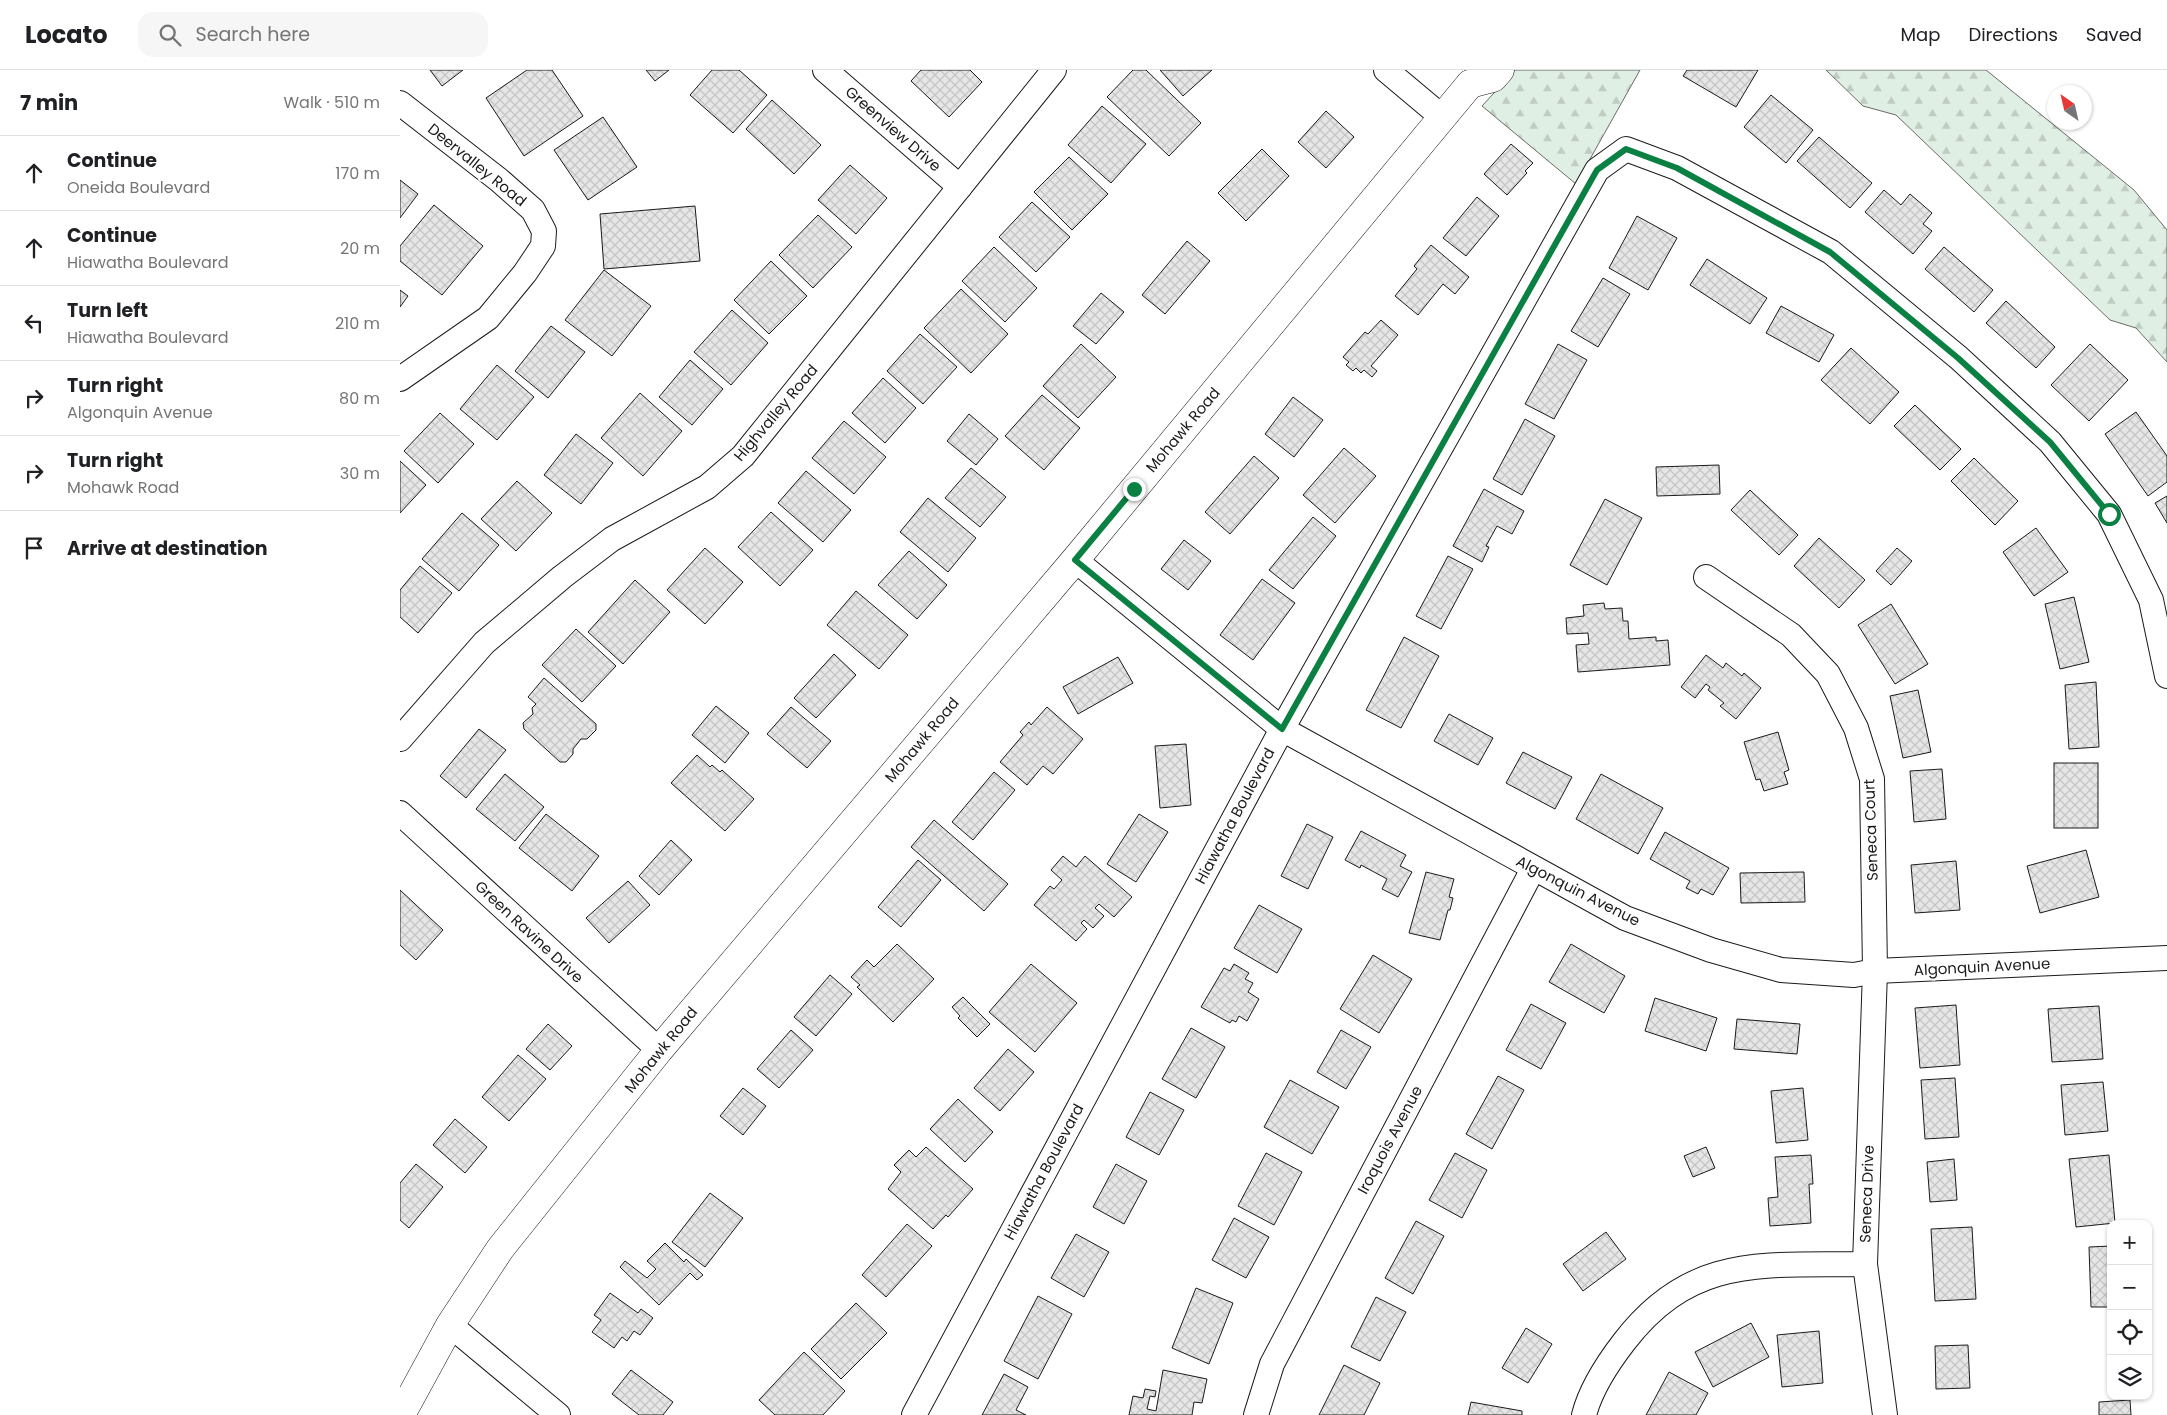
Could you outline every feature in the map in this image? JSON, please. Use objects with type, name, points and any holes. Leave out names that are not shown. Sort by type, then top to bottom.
[{"type":"main road","points":[[1472,77],[1493,78],[1500,70]]},
{"type":"main road","name":"Mohawk Road","points":[[401,1415],[450,1325],[500,1249],[659,1050],[1075,560],[1442,117],[1472,77]]},
{"type":"street","name":"Greenview Drive","points":[[825,70],[960,187]]},
{"type":"street","name":"Highvalley Road","points":[[400,739],[484,643],[562,577],[612,539],[707,486],[742,456],[1054,70]]},
{"type":"street","points":[[1386,70],[1442,117]]},
{"type":"street","name":"Deervalley Road","points":[[400,103],[499,180],[533,210],[544,231],[543,246],[526,273],[488,318],[400,379]]},
{"type":"street","name":"Hiawatha Boulevard","points":[[914,1415],[1282,729],[1597,170],[1626,149],[1677,168],[1830,252],[1958,358],[2050,442],[2109,514],[2151,600],[2167,676]]},
{"type":"street","name":"Algonquin Avenue","points":[[1075,560],[1282,729],[1625,918],[1711,950],[1781,970],[1854,975],[1875,972],[2167,958]]},
{"type":"street","name":"Seneca Court","points":[[1706,577],[1791,635],[1828,674],[1856,728],[1872,779],[1875,972]]},
{"type":"street","name":"Green Ravine Drive","points":[[400,813],[659,1050]]},
{"type":"street","name":"Iroquois Avenue","points":[[1256,1415],[1272,1364],[1533,869]]},
{"type":"street","name":"Seneca Drive","points":[[1875,972],[1865,1264],[1885,1415]]},
{"type":"street","points":[[1584,1415],[1587,1403],[1609,1362],[1639,1323],[1670,1295],[1719,1272],[1756,1266],[1865,1264]]},
{"type":"street","points":[[450,1325],[558,1415]]},
{"type":"green space","points":[[1515,70],[1640,70],[1576,184],[1482,106]]},
{"type":"green space","points":[[1826,70],[1986,70],[2047,119],[2047,130],[2060,130],[2134,190],[2167,230],[2167,362],[2136,328],[2110,320],[1896,115],[1863,106]]},
{"type":"building","points":[[430,70],[463,70],[442,86]]},
{"type":"building","points":[[527,70],[552,70],[583,116],[524,156],[486,98]]},
{"type":"building","points":[[646,70],[669,70],[655,81]]},
{"type":"building","points":[[712,70],[739,70],[767,95],[733,133],[690,95]]},
{"type":"building","points":[[921,70],[970,70],[982,82],[949,117],[911,81]]},
{"type":"building","points":[[1133,70],[1146,70],[1201,123],[1169,156],[1107,97]]},
{"type":"building","points":[[1160,70],[1212,70],[1183,96]]},
{"type":"building","points":[[1687,70],[1758,70],[1736,107],[1683,76]]},
{"type":"building","points":[[1771,95],[1813,130],[1786,163],[1744,127]]},
{"type":"building","points":[[772,100],[821,145],[794,174],[746,129]]},
{"type":"building","points":[[1102,106],[1146,144],[1111,183],[1068,145]]},
{"type":"building","points":[[1326,111],[1354,137],[1326,168],[1298,142]]},
{"type":"building","points":[[603,117],[637,167],[588,200],[554,150]]},
{"type":"building","points":[[1819,137],[1872,183],[1850,208],[1797,161]]},
{"type":"building","points":[[1511,144],[1533,163],[1525,171],[1527,173],[1507,195],[1484,174]]},
{"type":"building","points":[[1262,149],[1289,176],[1246,221],[1218,193]]},
{"type":"building","points":[[1069,157],[1108,194],[1072,230],[1034,192]]},
{"type":"building","points":[[850,165],[887,198],[856,234],[818,200]]},
{"type":"building","points":[[400,180],[418,194],[400,218]]},
{"type":"building","points":[[1884,190],[1901,205],[1910,194],[1932,213],[1923,224],[1932,231],[1913,254],[1865,212]]},
{"type":"building","points":[[1477,197],[1499,216],[1466,256],[1443,238]]},
{"type":"building","points":[[1032,202],[1070,237],[1036,272],[999,237]]},
{"type":"building","points":[[434,205],[483,246],[442,295],[400,261],[400,246]]},
{"type":"building","points":[[695,206],[700,261],[604,269],[600,214]]},
{"type":"building","points":[[818,215],[852,247],[813,288],[779,255]]},
{"type":"building","points":[[1637,216],[1677,238],[1648,290],[1609,268]]},
{"type":"building","points":[[1187,241],[1210,261],[1165,314],[1142,295]]},
{"type":"building","points":[[1431,245],[1469,277],[1455,294],[1443,284],[1418,315],[1395,296],[1417,269],[1414,266]]},
{"type":"building","points":[[994,247],[1037,288],[1005,322],[962,281]]},
{"type":"building","points":[[1944,247],[1993,290],[1974,312],[1925,269]]},
{"type":"building","points":[[1707,259],[1767,298],[1750,324],[1690,285]]},
{"type":"building","points":[[771,261],[807,296],[769,334],[734,300]]},
{"type":"building","points":[[604,270],[651,306],[612,356],[565,320]]},
{"type":"building","points":[[1603,278],[1630,294],[1598,347],[1571,331]]},
{"type":"building","points":[[961,289],[1008,334],[971,373],[924,328]]},
{"type":"building","points":[[400,290],[408,296],[400,307]]},
{"type":"building","points":[[1101,293],[1124,312],[1096,344],[1073,326]]},
{"type":"building","points":[[2006,301],[2055,347],[2036,368],[1986,323]]},
{"type":"building","points":[[1781,306],[1834,335],[1819,362],[1766,333]]},
{"type":"building","points":[[732,310],[768,343],[731,385],[694,352]]},
{"type":"building","points":[[1381,320],[1398,335],[1371,366],[1377,371],[1372,377],[1364,370],[1361,373],[1356,368],[1353,371],[1346,365],[1349,362],[1343,357],[1365,332],[1368,334]]},
{"type":"building","points":[[551,326],[585,352],[548,398],[515,371]]},
{"type":"building","points":[[920,334],[957,367],[923,404],[887,371]]},
{"type":"building","points":[[1081,344],[1116,377],[1078,418],[1043,386]]},
{"type":"building","points":[[1558,344],[1587,360],[1554,419],[1525,404]]},
{"type":"building","points":[[2090,344],[2128,380],[2089,421],[2051,385]]},
{"type":"building","points":[[1851,348],[1899,392],[1870,424],[1821,380]]},
{"type":"building","points":[[690,360],[723,389],[692,425],[659,397]]},
{"type":"building","points":[[497,365],[534,397],[497,440],[460,409]]},
{"type":"building","points":[[883,378],[916,408],[885,443],[852,413]]},
{"type":"building","points":[[640,393],[682,431],[643,476],[601,438]]},
{"type":"building","points":[[1042,395],[1080,428],[1044,470],[1005,436]]},
{"type":"building","points":[[1293,397],[1323,420],[1294,457],[1265,434]]},
{"type":"building","points":[[1915,405],[1961,449],[1940,470],[1894,426]]},
{"type":"building","points":[[2136,412],[2167,456],[2167,482],[2148,496],[2105,434]]},
{"type":"building","points":[[440,413],[474,444],[438,483],[404,451]]},
{"type":"building","points":[[969,414],[998,439],[976,465],[947,441]]},
{"type":"building","points":[[1525,419],[1555,436],[1522,495],[1493,479]]},
{"type":"building","points":[[844,421],[886,457],[854,494],[812,458]]},
{"type":"building","points":[[576,434],[613,463],[581,504],[544,475]]},
{"type":"building","points":[[1344,448],[1376,476],[1335,523],[1303,495]]},
{"type":"building","points":[[1254,456],[1279,478],[1230,534],[1205,512]]},
{"type":"building","points":[[1974,458],[2018,501],[1995,525],[1951,481]]},
{"type":"building","points":[[400,461],[426,485],[400,513]]},
{"type":"building","points":[[1719,465],[1720,494],[1657,496],[1656,467]]},
{"type":"building","points":[[971,468],[1006,497],[980,527],[945,498]]},
{"type":"building","points":[[806,471],[851,510],[823,542],[778,503]]},
{"type":"building","points":[[517,481],[552,513],[516,551],[481,519]]},
{"type":"building","points":[[1484,489],[1524,511],[1512,534],[1497,526],[1486,546],[1489,547],[1482,562],[1453,546]]},
{"type":"building","points":[[1750,490],[1798,535],[1779,555],[1731,510]]},
{"type":"building","points":[[2167,496],[2167,523],[2155,503]]},
{"type":"building","points":[[928,498],[976,538],[948,572],[900,532]]},
{"type":"building","points":[[1605,499],[1642,518],[1607,585],[1570,565]]},
{"type":"building","points":[[771,512],[813,550],[780,586],[738,547]]},
{"type":"building","points":[[462,513],[499,545],[459,591],[422,559]]},
{"type":"building","points":[[1313,517],[1336,536],[1293,589],[1269,570]]},
{"type":"building","points":[[2036,528],[2068,572],[2034,596],[2003,552]]},
{"type":"building","points":[[1819,538],[1865,580],[1839,608],[1794,566]]},
{"type":"building","points":[[1184,540],[1211,561],[1188,590],[1161,569]]},
{"type":"building","points":[[705,548],[743,582],[705,624],[667,590]]},
{"type":"building","points":[[1897,548],[1912,561],[1891,585],[1876,571]]},
{"type":"building","points":[[909,551],[947,585],[917,619],[878,585]]},
{"type":"building","points":[[1448,556],[1473,569],[1441,629],[1416,616]]},
{"type":"building","points":[[420,566],[452,593],[418,633],[400,617],[400,590]]},
{"type":"building","points":[[1262,579],[1295,603],[1253,660],[1220,635]]},
{"type":"building","points":[[635,580],[670,612],[623,664],[588,632]]},
{"type":"building","points":[[856,591],[908,635],[879,669],[827,625]]},
{"type":"building","points":[[2074,597],[2089,662],[2060,669],[2045,604]]},
{"type":"building","points":[[1604,603],[1605,609],[1622,608],[1623,621],[1628,621],[1629,639],[1656,637],[1656,641],[1668,640],[1670,665],[1578,672],[1576,645],[1589,644],[1588,633],[1567,634],[1566,618],[1584,616],[1583,605]]},
{"type":"building","points":[[1891,604],[1928,664],[1895,684],[1858,625]]},
{"type":"building","points":[[576,629],[616,666],[582,702],[542,665]]},
{"type":"building","points":[[1404,637],[1439,656],[1401,728],[1366,710]]},
{"type":"building","points":[[834,654],[856,675],[816,718],[794,698]]},
{"type":"building","points":[[1706,655],[1723,668],[1726,663],[1742,676],[1744,673],[1761,688],[1736,719],[1720,706],[1724,703],[1708,690],[1710,687],[1706,684],[1695,698],[1681,687]]},
{"type":"building","points":[[1118,657],[1133,683],[1078,714],[1063,687]]},
{"type":"building","points":[[544,678],[596,724],[596,730],[587,739],[581,739],[566,762],[560,762],[524,729],[523,723],[533,714],[532,708],[536,704],[528,697]]},
{"type":"building","points":[[2096,682],[2099,747],[2069,749],[2065,685]]},
{"type":"building","points":[[1918,690],[1931,752],[1903,758],[1890,696]]},
{"type":"building","points":[[716,706],[749,733],[725,763],[692,735]]},
{"type":"building","points":[[791,707],[831,741],[807,768],[767,734]]},
{"type":"building","points":[[1047,707],[1083,739],[1053,774],[1043,766],[1027,785],[1000,762],[1023,735],[1020,732],[1029,722],[1031,725]]},
{"type":"building","points":[[1449,714],[1493,738],[1478,765],[1434,741]]},
{"type":"building","points":[[479,729],[506,750],[466,798],[440,776]]},
{"type":"building","points":[[1778,732],[1789,770],[1784,772],[1788,784],[1764,791],[1760,779],[1756,780],[1744,742]]},
{"type":"building","points":[[1186,744],[1191,805],[1160,808],[1155,746]]},
{"type":"building","points":[[1523,752],[1572,777],[1555,809],[1506,783]]},
{"type":"building","points":[[697,755],[710,767],[712,765],[720,772],[722,770],[754,799],[725,831],[671,783]]},
{"type":"building","points":[[2054,763],[2098,763],[2098,828],[2054,828]]},
{"type":"building","points":[[1942,769],[1946,819],[1914,822],[1910,771]]},
{"type":"building","points":[[994,772],[1015,790],[973,840],[952,822]]},
{"type":"building","points":[[505,774],[544,807],[515,841],[476,809]]},
{"type":"building","points":[[1601,774],[1663,808],[1638,854],[1576,819]]},
{"type":"building","points":[[546,814],[599,856],[572,891],[519,848]]},
{"type":"building","points":[[1139,814],[1168,832],[1136,882],[1107,864]]},
{"type":"building","points":[[934,820],[1008,884],[984,911],[911,847]]},
{"type":"building","points":[[1307,824],[1333,837],[1308,889],[1281,876]]},
{"type":"building","points":[[1361,831],[1406,855],[1400,866],[1412,872],[1398,897],[1382,889],[1387,879],[1361,865],[1360,868],[1345,860]]},
{"type":"building","points":[[1665,832],[1729,868],[1713,895],[1701,889],[1698,894],[1686,888],[1690,881],[1650,859]]},
{"type":"building","points":[[671,840],[692,860],[659,895],[639,876]]},
{"type":"building","points":[[2086,850],[2099,897],[2040,913],[2027,866]]},
{"type":"building","points":[[1063,856],[1076,867],[1085,856],[1132,897],[1114,917],[1099,904],[1095,908],[1104,916],[1093,928],[1084,920],[1081,923],[1087,929],[1076,941],[1034,905],[1050,886],[1054,889],[1062,880],[1051,870]]},
{"type":"building","points":[[918,860],[941,880],[901,927],[878,907]]},
{"type":"building","points":[[1956,861],[1960,910],[1915,913],[1911,865]]},
{"type":"building","points":[[1426,872],[1454,879],[1449,897],[1453,898],[1440,940],[1409,933]]},
{"type":"building","points":[[1804,872],[1805,902],[1741,903],[1740,873]]},
{"type":"building","points":[[628,881],[650,905],[609,943],[586,918]]},
{"type":"building","points":[[400,890],[443,930],[416,960],[400,945]]},
{"type":"building","points":[[1259,905],[1302,929],[1277,973],[1234,948]]},
{"type":"building","points":[[897,944],[934,979],[893,1022],[857,987],[860,985],[851,977],[867,960],[874,967]]},
{"type":"building","points":[[1571,944],[1625,976],[1604,1013],[1549,982]]},
{"type":"building","points":[[1373,955],[1412,979],[1379,1033],[1340,1009]]},
{"type":"building","points":[[1031,964],[1077,1003],[1035,1052],[989,1012]]},
{"type":"building","points":[[1234,964],[1249,973],[1245,979],[1253,983],[1248,992],[1259,999],[1247,1021],[1239,1016],[1236,1022],[1232,1020],[1230,1023],[1201,1007],[1224,968],[1230,971]]},
{"type":"building","points":[[830,975],[852,994],[816,1036],[794,1017]]},
{"type":"building","points":[[963,997],[990,1024],[977,1037],[958,1018],[960,1016],[952,1007]]},
{"type":"building","points":[[1655,998],[1717,1018],[1706,1051],[1645,1031]]},
{"type":"building","points":[[1531,1004],[1566,1023],[1541,1069],[1506,1050]]},
{"type":"building","points":[[1956,1005],[1960,1065],[1920,1068],[1915,1008]]},
{"type":"building","points":[[2099,1006],[2103,1059],[2052,1062],[2048,1009]]},
{"type":"building","points":[[1737,1019],[1800,1024],[1797,1054],[1734,1049]]},
{"type":"building","points":[[548,1024],[572,1046],[550,1070],[526,1049]]},
{"type":"building","points":[[1191,1028],[1225,1047],[1196,1098],[1162,1079]]},
{"type":"building","points":[[791,1030],[813,1050],[779,1088],[757,1069]]},
{"type":"building","points":[[1341,1030],[1371,1047],[1346,1089],[1317,1072]]},
{"type":"building","points":[[1008,1049],[1034,1072],[1000,1111],[974,1088]]},
{"type":"building","points":[[518,1055],[546,1079],[509,1121],[482,1097]]},
{"type":"building","points":[[1498,1076],[1524,1090],[1492,1149],[1466,1134]]},
{"type":"building","points":[[1955,1078],[1959,1137],[1925,1139],[1921,1080]]},
{"type":"building","points":[[1290,1080],[1339,1107],[1312,1154],[1264,1127]]},
{"type":"building","points":[[2103,1082],[2108,1131],[2065,1135],[2061,1085]]},
{"type":"building","points":[[743,1088],[766,1106],[743,1135],[720,1116]]},
{"type":"building","points":[[1803,1088],[1808,1140],[1776,1143],[1771,1091]]},
{"type":"building","points":[[1150,1092],[1184,1110],[1159,1155],[1126,1137]]},
{"type":"building","points":[[958,1099],[993,1132],[965,1162],[930,1129]]},
{"type":"building","points":[[455,1119],[487,1147],[465,1173],[433,1145]]},
{"type":"building","points":[[926,1147],[973,1189],[948,1217],[946,1215],[933,1229],[888,1189],[901,1172],[894,1165],[909,1150],[916,1157]]},
{"type":"building","points":[[1706,1147],[1715,1168],[1693,1177],[1684,1156]]},
{"type":"building","points":[[1266,1153],[1302,1172],[1274,1225],[1238,1206]]},
{"type":"building","points":[[1455,1153],[1487,1170],[1462,1218],[1429,1200]]},
{"type":"building","points":[[1811,1155],[1813,1184],[1809,1184],[1811,1223],[1770,1226],[1768,1198],[1778,1197],[1775,1157]]},
{"type":"building","points":[[2109,1155],[2115,1220],[2107,1220],[2107,1224],[2076,1227],[2069,1159]]},
{"type":"building","points":[[1954,1159],[1957,1200],[1930,1202],[1927,1162]]},
{"type":"building","points":[[416,1164],[443,1187],[409,1228],[400,1220],[400,1183]]},
{"type":"building","points":[[1116,1164],[1147,1181],[1124,1224],[1093,1207]]},
{"type":"building","points":[[710,1193],[743,1218],[705,1267],[672,1242]]},
{"type":"building","points":[[1234,1218],[1269,1237],[1246,1278],[1212,1260]]},
{"type":"building","points":[[1416,1221],[1444,1236],[1413,1294],[1385,1278]]},
{"type":"building","points":[[907,1224],[932,1246],[886,1297],[862,1275]]},
{"type":"building","points":[[1972,1227],[1976,1299],[1935,1301],[1931,1229]]},
{"type":"building","points":[[1606,1232],[1626,1259],[1583,1291],[1563,1264]]},
{"type":"building","points":[[1076,1234],[1109,1252],[1084,1297],[1051,1278]]},
{"type":"building","points":[[665,1243],[684,1262],[686,1259],[703,1275],[697,1280],[690,1273],[659,1305],[620,1267],[625,1261],[647,1278],[656,1269],[647,1261]]},
{"type":"building","points":[[2107,1246],[2107,1307],[2091,1307],[2089,1247]]},
{"type":"building","points":[[1196,1288],[1233,1303],[1209,1364],[1172,1348]]},
{"type":"building","points":[[610,1293],[638,1313],[641,1309],[653,1318],[640,1335],[634,1331],[627,1341],[622,1337],[614,1348],[592,1332],[601,1320],[594,1315]]},
{"type":"building","points":[[1038,1296],[1072,1314],[1038,1379],[1004,1361]]},
{"type":"building","points":[[1376,1297],[1406,1312],[1380,1361],[1351,1347]]},
{"type":"building","points":[[856,1303],[887,1333],[841,1379],[811,1349]]},
{"type":"building","points":[[1751,1323],[1769,1357],[1713,1387],[1695,1352]]},
{"type":"building","points":[[1526,1328],[1552,1344],[1528,1383],[1502,1368]]},
{"type":"building","points":[[1819,1331],[1823,1383],[1782,1387],[1777,1335]]},
{"type":"building","points":[[1968,1345],[1970,1388],[1936,1389],[1935,1346]]},
{"type":"building","points":[[804,1352],[845,1391],[823,1415],[775,1415],[759,1400]]},
{"type":"building","points":[[1344,1365],[1380,1383],[1364,1415],[1319,1415]]},
{"type":"building","points":[[631,1370],[673,1402],[663,1415],[639,1415],[612,1394]]},
{"type":"building","points":[[1163,1370],[1207,1379],[1202,1403],[1194,1402],[1192,1415],[1129,1415],[1133,1396],[1143,1398],[1145,1389],[1156,1391],[1155,1397],[1150,1396],[1147,1409],[1156,1411]]},
{"type":"building","points":[[1669,1372],[1708,1393],[1696,1415],[1646,1415]]},
{"type":"building","points":[[1004,1374],[1028,1387],[1016,1410],[1026,1415],[982,1415]]},
{"type":"building","points":[[2130,1400],[2131,1415],[2099,1415],[2099,1402]]},
{"type":"building","points":[[1471,1402],[1522,1411],[1522,1415],[1468,1415]]},
{"type":"route","points":[[1134,489],[1075,560],[1282,729],[1597,170],[1626,149],[1677,168],[1830,252],[1958,358],[2050,442],[2109,514]]}]
